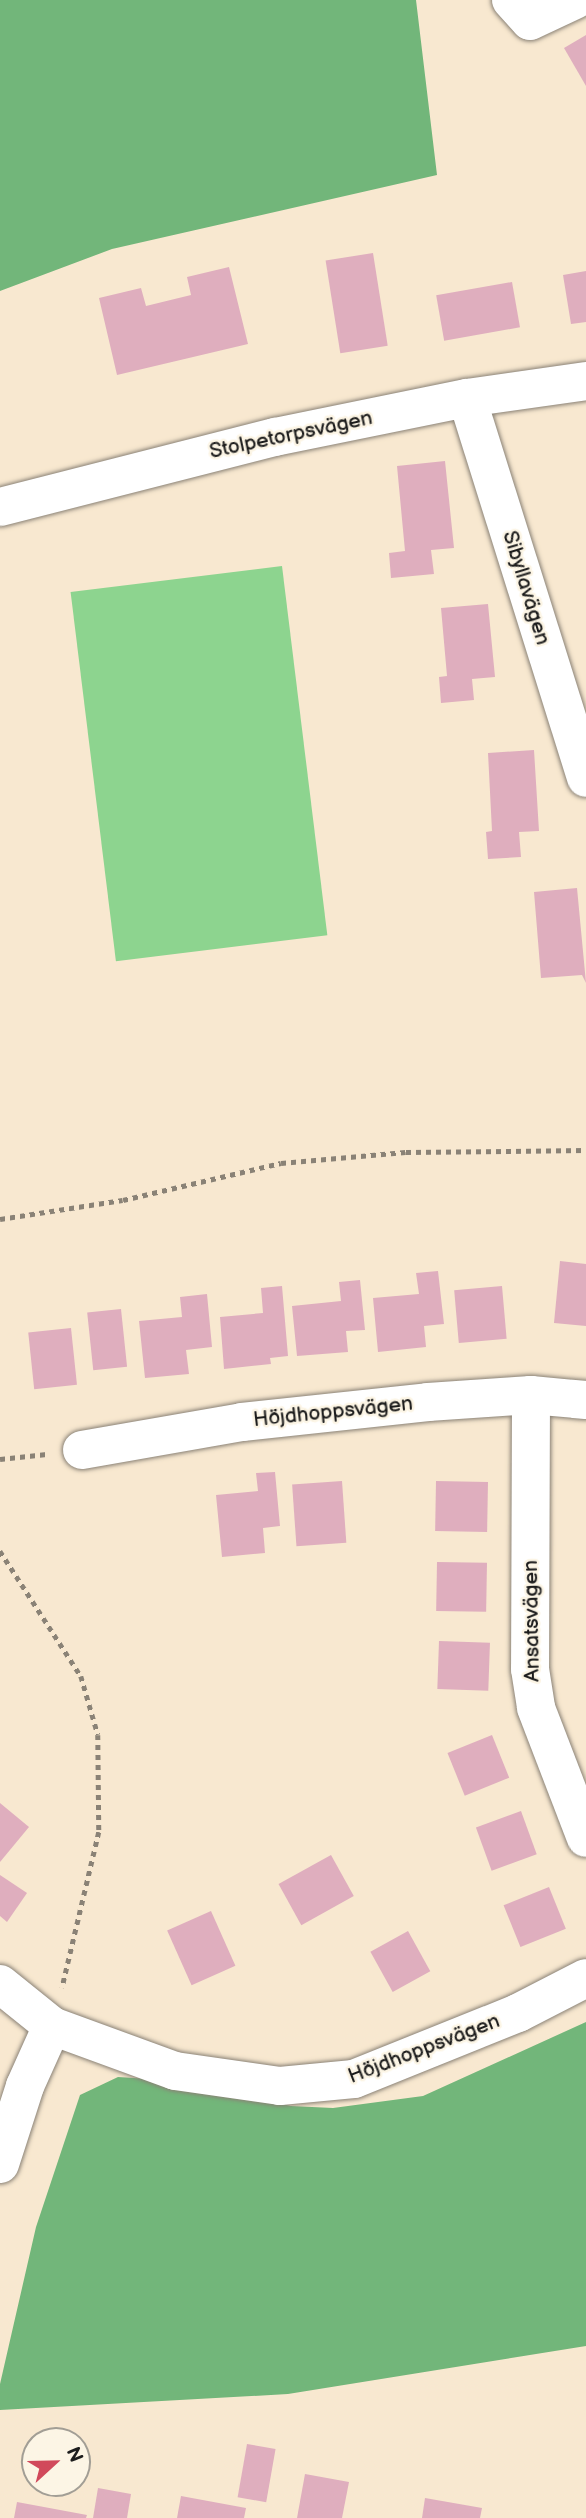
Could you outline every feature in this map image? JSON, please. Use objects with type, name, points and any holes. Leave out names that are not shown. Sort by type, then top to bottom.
[{"type":"street","points":[[510,0],[530,21],[572,1]]},
{"type":"street","name":"Stolpetorpsvägen","points":[[0,507],[161,464],[467,398],[586,381]]},
{"type":"street","name":"Sibyllavägen","points":[[467,398],[586,778]]},
{"type":"street","name":"Höjdhoppsvägen","points":[[82,1450],[242,1422],[531,1395],[586,1400]]},
{"type":"street","name":"Ansatsvägen","points":[[531,1395],[530,1669],[536,1708],[586,1838]]},
{"type":"street","name":"Höjdhoppsvägen","points":[[0,1984],[52,2026],[175,2071],[292,2085],[354,2080],[518,2013],[586,1978]]},
{"type":"street","points":[[0,2164],[25,2086],[52,2026]]},
{"type":"path","points":[[0,1219],[123,1200],[281,1163],[406,1152],[586,1150]]},
{"type":"path","points":[[0,1459],[82,1450]]},
{"type":"path","points":[[0,1551],[81,1676],[98,1735],[99,1832],[52,2026]]},
{"type":"green space","points":[[0,0],[416,0],[437,175],[112,249],[0,291]]},
{"type":"green space","points":[[282,566],[327,935],[116,961],[71,592]]},
{"type":"green space","points":[[586,2022],[586,2346],[288,2394],[0,2410],[0,2384],[36,2227],[80,2095],[118,2077],[165,2080],[291,2106],[333,2108],[423,2096]]},
{"type":"building","points":[[586,35],[586,86],[564,48]]},
{"type":"building","points":[[373,253],[388,346],[340,353],[326,261]]},
{"type":"building","points":[[229,267],[248,344],[117,375],[99,298],[141,288],[146,306],[191,295],[187,277]]},
{"type":"building","points":[[586,271],[586,322],[571,324],[563,275]]},
{"type":"building","points":[[512,282],[520,327],[444,341],[436,295]]},
{"type":"building","points":[[445,461],[454,548],[431,550],[434,574],[391,578],[389,553],[405,551],[397,466]]},
{"type":"building","points":[[488,604],[495,677],[472,679],[474,700],[441,703],[439,677],[447,676],[441,608]]},
{"type":"building","points":[[534,750],[539,831],[519,832],[521,857],[488,859],[486,832],[492,831],[488,753]]},
{"type":"building","points":[[577,888],[586,983],[582,975],[541,978],[534,892]]},
{"type":"building","points":[[560,1261],[586,1264],[586,1326],[554,1323]]},
{"type":"building","points":[[438,1271],[444,1324],[424,1326],[426,1347],[378,1352],[373,1298],[419,1294],[416,1273]]},
{"type":"building","points":[[360,1280],[365,1330],[346,1331],[348,1352],[297,1356],[292,1306],[341,1301],[339,1282]]},
{"type":"building","points":[[282,1286],[288,1356],[270,1358],[271,1364],[224,1369],[220,1317],[263,1313],[261,1288]]},
{"type":"building","points":[[502,1286],[507,1339],[459,1343],[454,1290]]},
{"type":"building","points":[[207,1294],[212,1347],[186,1350],[189,1374],[145,1378],[139,1321],[182,1317],[180,1297]]},
{"type":"building","points":[[121,1309],[127,1367],[93,1370],[87,1313]]},
{"type":"building","points":[[71,1328],[77,1385],[34,1389],[28,1332]]},
{"type":"building","points":[[275,1472],[280,1526],[263,1528],[265,1553],[222,1557],[216,1495],[258,1491],[256,1473]]},
{"type":"building","points":[[342,1481],[346,1543],[296,1546],[292,1484]]},
{"type":"building","points":[[436,1481],[488,1482],[487,1532],[435,1531]]},
{"type":"building","points":[[437,1562],[487,1563],[486,1612],[436,1611]]},
{"type":"building","points":[[439,1641],[490,1643],[488,1691],[437,1689]]},
{"type":"building","points":[[492,1735],[509,1778],[465,1796],[447,1753]]},
{"type":"building","points":[[0,1803],[29,1827],[0,1862]]},
{"type":"building","points":[[521,1811],[537,1854],[492,1871],[476,1827]]},
{"type":"building","points":[[331,1855],[354,1896],[301,1925],[279,1884]]},
{"type":"building","points":[[0,1875],[27,1893],[7,1922],[0,1916]]},
{"type":"building","points":[[549,1887],[566,1929],[520,1947],[504,1905]]},
{"type":"building","points":[[211,1911],[235,1966],[192,1985],[167,1931]]},
{"type":"building","points":[[408,1931],[430,1971],[393,1992],[370,1952]]},
{"type":"building","points":[[247,2444],[276,2449],[266,2502],[238,2497]]},
{"type":"building","points":[[305,2474],[349,2482],[342,2518],[297,2518]]},
{"type":"building","points":[[98,2488],[131,2494],[127,2518],[93,2518]]},
{"type":"building","points":[[181,2496],[246,2508],[244,2518],[177,2518]]},
{"type":"building","points":[[425,2498],[482,2508],[480,2518],[422,2518]]},
{"type":"building","points":[[17,2502],[87,2515],[86,2518],[14,2518]]}]
